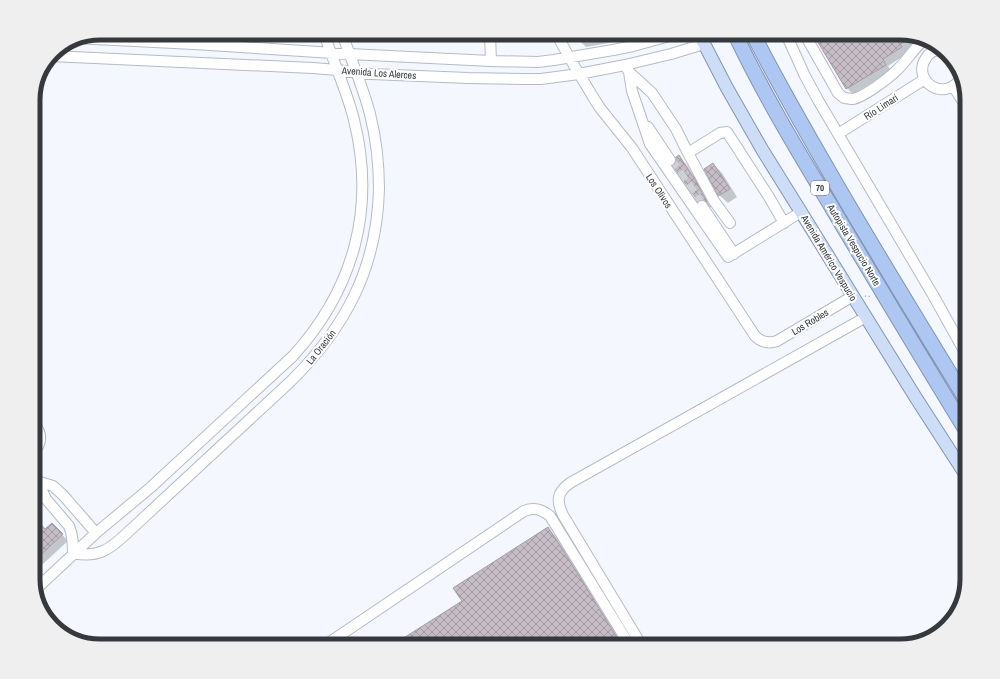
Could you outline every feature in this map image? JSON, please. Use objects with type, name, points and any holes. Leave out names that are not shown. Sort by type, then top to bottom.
[{"type":"highway","name":"Autopista Vespucio Norte","points":[[738,40],[752,70],[778,117],[900,323],[960,421]]},
{"type":"highway","name":"Autopista Vespucio Norte","points":[[756,40],[793,110],[891,277],[960,390]]},
{"type":"main road","name":"Avenida Américo Vespucio","points":[[703,40],[762,151],[960,466]]},
{"type":"street","name":"Avenida Los Alerces","points":[[114,40],[349,54],[538,62],[633,46],[655,40]]},
{"type":"street","name":"La Oración","points":[[40,585],[73,553],[150,488],[292,356],[313,332],[337,293],[351,260],[359,226],[362,180],[360,151],[349,102],[326,40]]},
{"type":"street","name":"La Oración","points":[[73,553],[90,555],[112,546],[119,540],[304,368],[329,338],[355,296],[365,271],[374,238],[379,181],[377,152],[364,90],[344,40]]},
{"type":"street","points":[[490,40],[491,61]]},
{"type":"street","name":"Los Olivos","points":[[560,40],[600,108],[632,148],[755,336],[765,343]]},
{"type":"street","name":"Avenida Los Alerces","points":[[59,56],[337,70],[371,74],[523,80],[627,68],[671,54],[700,40]]},
{"type":"street","points":[[789,40],[805,76],[930,289],[960,343]]},
{"type":"street","points":[[808,40],[838,93],[844,98],[853,99],[877,86],[897,71],[920,43]]},
{"type":"street","points":[[934,51],[929,54],[924,61],[922,70],[925,79],[930,85],[938,89],[946,89],[958,83]]},
{"type":"street","points":[[627,68],[632,90],[650,144],[728,257],[801,212]]},
{"type":"street","points":[[627,68],[652,93],[676,130],[714,201],[730,223]]},
{"type":"street","name":"Río Limarí","points":[[838,134],[925,79]]},
{"type":"street","points":[[953,86],[960,96]]},
{"type":"street","points":[[640,114],[670,160]]},
{"type":"street","points":[[688,153],[720,134],[724,132],[728,133],[784,223]]},
{"type":"street","points":[[702,206],[734,254]]},
{"type":"street","name":"Los Robles","points":[[765,343],[773,343],[777,341],[853,296]]},
{"type":"street","points":[[638,639],[563,515],[558,498],[562,490],[570,483],[866,317]]},
{"type":"street","points":[[292,356],[304,368]]},
{"type":"street","points":[[40,480],[53,486],[63,495],[96,533]]},
{"type":"street","points":[[40,486],[46,499],[69,526],[73,535],[73,553]]},
{"type":"street","points":[[334,639],[524,512],[537,509],[550,516],[626,639]]},
{"type":"building","points":[[817,40],[906,41],[900,44],[902,47],[883,59],[886,65],[846,89]]},
{"type":"building","points":[[679,155],[693,176],[707,202],[705,200],[698,201],[673,166],[676,163],[676,157]]},
{"type":"building","points":[[713,163],[730,189],[718,196],[704,169]]},
{"type":"building","points":[[40,523],[45,529],[52,523],[63,534],[40,555]]},
{"type":"building","points":[[548,527],[618,639],[402,639],[462,601],[453,588]]},
{"type":"tunnel","points":[[670,160],[702,206]]}]
